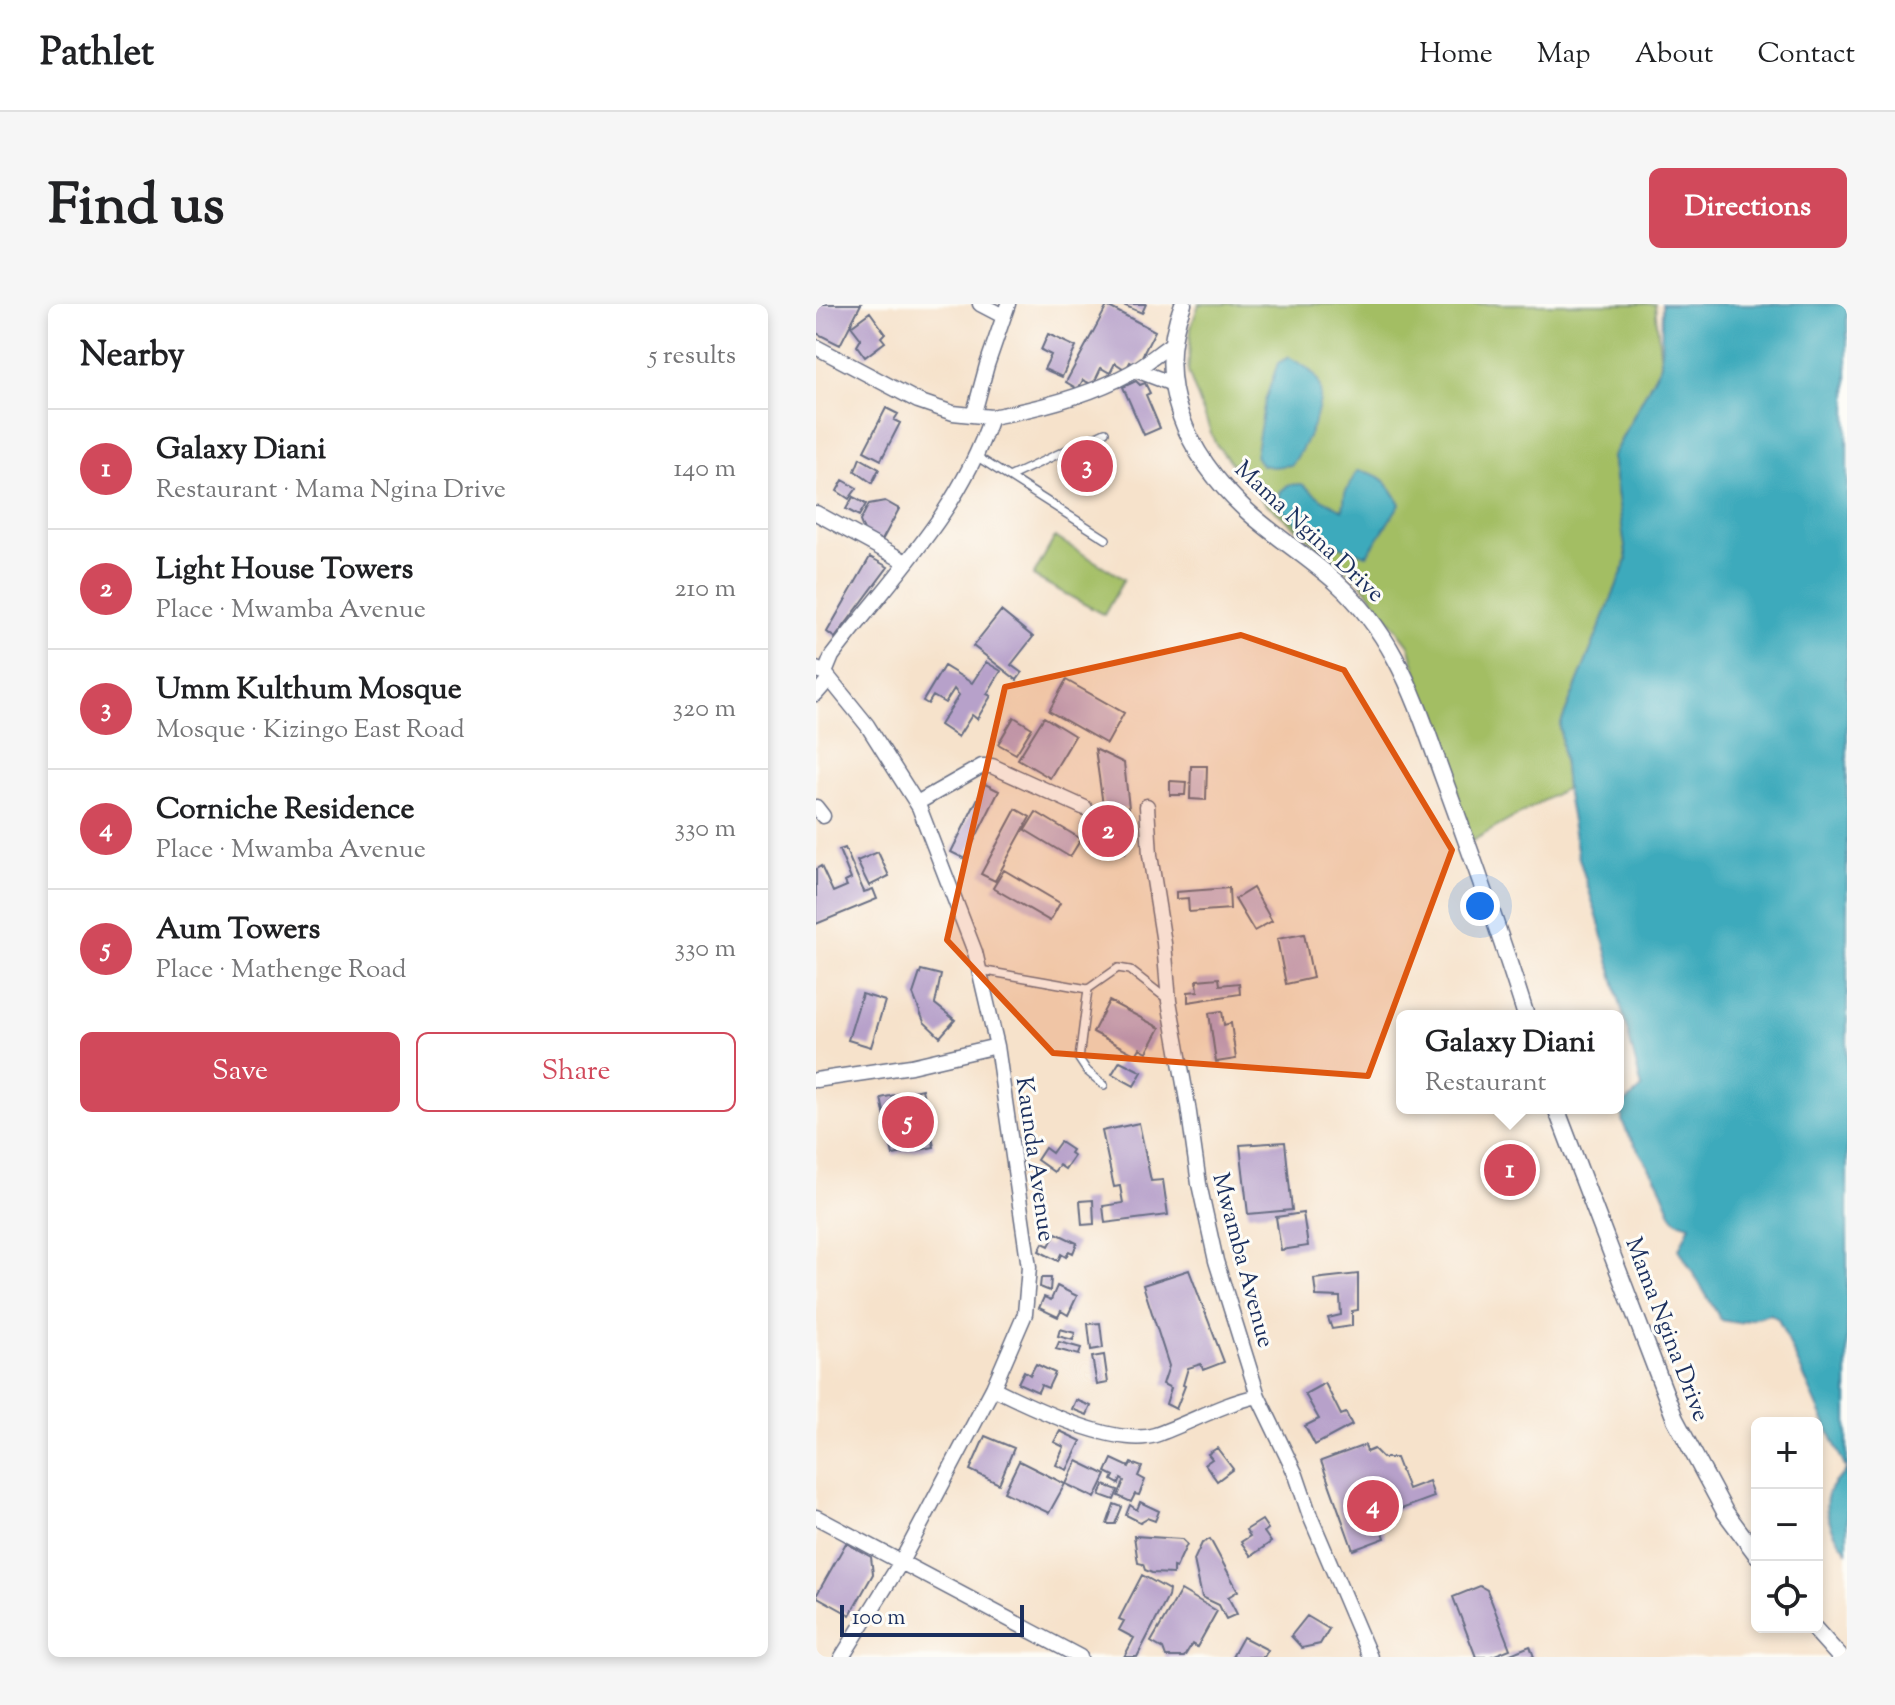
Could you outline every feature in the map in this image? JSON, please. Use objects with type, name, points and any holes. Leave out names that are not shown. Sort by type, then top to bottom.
[{"type":"street","points":[[974,413],[1005,310],[980,304]]},
{"type":"street","name":"Mama Ngina Drive","points":[[1183,304],[1172,344],[1170,383],[1206,467],[1246,510],[1345,591],[1374,624],[1394,656],[1422,719],[1524,1010]]},
{"type":"street","points":[[816,347],[918,401],[953,413],[991,417],[1053,403],[1136,370],[1172,344]]},
{"type":"street","points":[[1136,370],[1170,383]]},
{"type":"street","points":[[816,694],[832,656],[942,518],[976,456],[991,417]]},
{"type":"street","points":[[816,513],[906,562]]},
{"type":"street","name":"Kaunda Avenue","points":[[823,674],[867,725],[917,803],[951,886],[980,970],[997,1046],[1029,1280],[1025,1314],[993,1388],[901,1562],[842,1657]]},
{"type":"street","points":[[917,803],[982,766],[992,766],[1085,808]]},
{"type":"street","name":"Mwamba Avenue","points":[[1147,806],[1154,893],[1164,943],[1169,1001],[1204,1212],[1223,1285],[1258,1396],[1296,1475],[1310,1516],[1370,1657]]},
{"type":"street","points":[[816,1080],[911,1066],[997,1046]]},
{"type":"street","name":"Mama Ngina Drive","points":[[1558,1114],[1675,1419],[1725,1512],[1751,1547]]},
{"type":"street","points":[[993,1388],[1081,1425],[1119,1438],[1136,1439],[1154,1435],[1232,1401],[1258,1396]]},
{"type":"street","points":[[816,1517],[1080,1657]]},
{"type":"street","points":[[1818,1633],[1840,1657]]},
{"type":"lane","points":[[1009,477],[1105,432]]},
{"type":"lane","points":[[976,456],[1106,539]]},
{"type":"lane","points":[[980,970],[1088,989],[1118,968],[1130,970],[1169,1001]]},
{"type":"lane","points":[[1088,989],[1079,1059],[1087,1071],[1104,1085]]},
{"type":"highlighted area","points":[[1241,635],[1344,670],[1452,850],[1368,1076],[1053,1053],[947,940],[1005,687]]},
{"type":"green space","points":[[1199,304],[1655,304],[1661,364],[1612,457],[1627,560],[1560,726],[1566,788],[1465,845],[1409,645],[1360,581],[1261,499],[1215,443],[1188,372],[1191,327]]},
{"type":"green space","points":[[1055,537],[1124,579],[1104,615],[1033,576]]},
{"type":"water","points":[[1662,304],[1847,304],[1847,1551],[1828,1519],[1826,1501],[1834,1483],[1846,1469],[1778,1319],[1770,1314],[1738,1323],[1721,1320],[1679,1249],[1690,1225],[1677,1221],[1672,1215],[1658,1182],[1622,1120],[1624,1104],[1642,1088],[1624,1010],[1578,855],[1566,788],[1560,726],[1627,560],[1612,457],[1661,364]]},
{"type":"water","points":[[1289,357],[1309,370],[1318,381],[1320,401],[1308,436],[1292,465],[1261,465],[1255,456],[1265,401],[1278,363]]},
{"type":"water","points":[[1357,471],[1383,480],[1400,504],[1367,555],[1323,541],[1280,508],[1280,492],[1288,485],[1302,484],[1343,510],[1345,493]]},
{"type":"building","points":[[816,304],[861,304],[840,345],[816,333]]},
{"type":"building","points":[[1121,304],[1146,304],[1142,313]]},
{"type":"building","points":[[1107,306],[1155,331],[1137,366],[1130,362],[1126,370],[1115,363],[1110,373],[1101,368],[1093,385],[1083,380],[1078,389],[1066,382]]},
{"type":"building","points":[[870,312],[885,333],[881,337],[885,342],[865,357],[857,346],[861,339],[851,326]]},
{"type":"building","points":[[1048,334],[1076,347],[1062,377],[1044,369],[1051,355],[1041,350]]},
{"type":"building","points":[[1136,381],[1140,385],[1145,383],[1150,393],[1146,395],[1160,428],[1144,435],[1123,387]]},
{"type":"building","points":[[886,408],[898,414],[894,420],[900,423],[881,460],[864,451]]},
{"type":"building","points":[[860,458],[879,469],[872,483],[855,471]]},
{"type":"building","points":[[843,480],[857,488],[849,499],[837,491]]},
{"type":"building","points":[[853,497],[866,504],[859,516],[846,509]]},
{"type":"building","points":[[885,501],[899,509],[880,544],[866,536],[860,521],[869,504]]},
{"type":"building","points":[[870,557],[888,567],[835,638],[827,632]]},
{"type":"building","points":[[1001,611],[1033,637],[1011,665],[1022,673],[1017,680],[973,646]]},
{"type":"building","points":[[986,662],[1001,671],[977,719],[972,715],[958,737],[940,725],[959,695],[954,689],[945,703],[933,696],[928,704],[923,701],[944,666],[972,683]]},
{"type":"building","points":[[1066,680],[1124,713],[1107,744],[1049,711]]},
{"type":"building","points":[[1014,717],[1032,728],[1016,754],[998,744]]},
{"type":"building","points":[[1044,717],[1075,736],[1050,778],[1018,759]]},
{"type":"building","points":[[1095,749],[1124,763],[1129,808],[1104,812]]},
{"type":"building","points":[[1191,766],[1207,766],[1206,800],[1190,799]]},
{"type":"building","points":[[1170,781],[1186,782],[1185,795],[1170,795]]},
{"type":"building","points":[[985,784],[999,791],[965,859],[951,852]]},
{"type":"building","points":[[1016,809],[1030,817],[995,881],[981,874]]},
{"type":"building","points":[[1091,809],[1135,834],[1125,853],[1080,828]]},
{"type":"building","points":[[1036,812],[1081,839],[1070,857],[1025,830]]},
{"type":"building","points":[[845,848],[864,892],[873,889],[877,899],[816,924],[816,869],[821,866],[833,892],[847,886],[845,882],[851,879],[839,850]]},
{"type":"building","points":[[878,852],[889,876],[869,886],[857,861]]},
{"type":"building","points":[[1004,870],[1060,903],[1050,921],[993,888]]},
{"type":"building","points":[[1229,888],[1230,909],[1189,912],[1188,898],[1176,899],[1176,892]]},
{"type":"building","points":[[1253,888],[1272,921],[1254,931],[1235,899]]},
{"type":"building","points":[[1304,934],[1313,978],[1286,984],[1277,939]]},
{"type":"building","points":[[921,970],[941,975],[935,1004],[955,1020],[940,1037],[924,1022],[913,994]]},
{"type":"building","points":[[1219,978],[1220,985],[1239,983],[1240,994],[1188,1002],[1188,992],[1198,991],[1197,980]]},
{"type":"building","points":[[862,994],[885,1001],[871,1047],[848,1040]]},
{"type":"building","points":[[1109,1001],[1160,1028],[1147,1052],[1140,1048],[1136,1055],[1093,1032]]},
{"type":"building","points":[[1222,1011],[1224,1025],[1231,1023],[1236,1059],[1216,1062],[1209,1013]]},
{"type":"building","points":[[1120,1061],[1142,1072],[1134,1086],[1112,1074]]},
{"type":"building","points":[[922,1089],[934,1147],[893,1155],[881,1098]]},
{"type":"building","points":[[1139,1123],[1151,1181],[1163,1180],[1168,1215],[1105,1223],[1103,1206],[1123,1203],[1120,1186],[1114,1187],[1102,1131]]},
{"type":"building","points":[[1060,1142],[1072,1150],[1070,1153],[1074,1156],[1065,1169],[1059,1165],[1054,1172],[1037,1160],[1045,1148],[1052,1153]]},
{"type":"building","points":[[1285,1142],[1292,1210],[1248,1214],[1240,1145]]},
{"type":"building","points":[[1093,1200],[1094,1224],[1082,1225],[1080,1201]]},
{"type":"building","points":[[1303,1213],[1308,1246],[1281,1250],[1276,1217]]},
{"type":"building","points":[[1056,1233],[1077,1243],[1073,1253],[1069,1251],[1066,1257],[1061,1254],[1058,1261],[1039,1251],[1043,1243],[1049,1246]]},
{"type":"building","points":[[1189,1270],[1224,1362],[1203,1370],[1201,1364],[1188,1368],[1176,1409],[1166,1404],[1171,1388],[1163,1384],[1169,1366],[1143,1285]]},
{"type":"building","points":[[1358,1274],[1358,1310],[1352,1311],[1352,1326],[1332,1329],[1328,1318],[1341,1315],[1340,1297],[1316,1296],[1314,1279]]},
{"type":"building","points":[[1041,1278],[1051,1278],[1050,1291],[1040,1287]]},
{"type":"building","points":[[1057,1286],[1077,1296],[1068,1315],[1061,1311],[1058,1317],[1039,1308],[1044,1297],[1051,1300]]},
{"type":"building","points":[[1100,1323],[1103,1348],[1091,1350],[1088,1324]]},
{"type":"building","points":[[1060,1329],[1075,1333],[1073,1340],[1058,1336]]},
{"type":"building","points":[[1059,1342],[1081,1348],[1079,1355],[1056,1349]]},
{"type":"building","points":[[1104,1355],[1108,1383],[1097,1385],[1092,1357]]},
{"type":"building","points":[[1036,1364],[1055,1373],[1048,1388],[1041,1385],[1038,1392],[1018,1383],[1024,1371],[1030,1375]]},
{"type":"building","points":[[1325,1383],[1341,1415],[1346,1413],[1352,1425],[1315,1445],[1305,1426],[1319,1419],[1305,1394]]},
{"type":"building","points":[[1076,1400],[1091,1406],[1087,1415],[1072,1409]]},
{"type":"building","points":[[1060,1431],[1081,1441],[1067,1470],[1056,1465],[1064,1447],[1054,1442]]},
{"type":"building","points":[[985,1436],[1014,1448],[999,1484],[970,1470]]},
{"type":"building","points":[[1365,1445],[1367,1452],[1374,1449],[1383,1458],[1396,1458],[1408,1489],[1429,1481],[1434,1497],[1385,1515],[1387,1520],[1380,1523],[1385,1538],[1353,1550],[1321,1461]]},
{"type":"building","points":[[1217,1448],[1233,1469],[1217,1481],[1205,1464],[1212,1459],[1208,1454]]},
{"type":"building","points":[[1112,1459],[1129,1467],[1131,1463],[1142,1467],[1138,1476],[1145,1480],[1139,1495],[1135,1494],[1131,1502],[1118,1496],[1124,1481],[1121,1479],[1119,1484],[1112,1480],[1114,1476],[1106,1472]]},
{"type":"building","points":[[1019,1461],[1065,1484],[1049,1513],[1004,1492]]},
{"type":"building","points":[[1077,1461],[1106,1475],[1095,1498],[1066,1484]]},
{"type":"building","points":[[1104,1485],[1118,1490],[1114,1500],[1100,1495]]},
{"type":"building","points":[[1140,1502],[1159,1511],[1155,1521],[1147,1518],[1140,1522],[1126,1515],[1130,1505],[1137,1510]]},
{"type":"building","points":[[1114,1504],[1122,1507],[1115,1524],[1107,1524]]},
{"type":"building","points":[[1262,1520],[1268,1529],[1264,1532],[1271,1542],[1251,1556],[1241,1542],[1250,1536],[1246,1530]]},
{"type":"building","points":[[1134,1536],[1182,1539],[1187,1544],[1176,1568],[1173,1567],[1173,1574],[1145,1570],[1143,1564],[1138,1563]]},
{"type":"building","points":[[1210,1539],[1238,1591],[1228,1597],[1237,1614],[1226,1619],[1219,1605],[1202,1597],[1194,1560],[1202,1543]]},
{"type":"building","points":[[846,1543],[871,1557],[873,1574],[850,1615],[816,1596]]},
{"type":"building","points":[[1142,1575],[1169,1590],[1168,1597],[1137,1657],[1124,1657],[1134,1638],[1119,1630],[1124,1621],[1119,1619]]},
{"type":"building","points":[[1480,1586],[1487,1590],[1510,1649],[1490,1657],[1476,1657],[1453,1597]]},
{"type":"building","points":[[1181,1590],[1217,1611],[1197,1647],[1192,1644],[1184,1657],[1166,1657],[1163,1649],[1151,1642]]},
{"type":"building","points":[[1307,1616],[1329,1629],[1320,1644],[1302,1648],[1291,1636]]},
{"type":"building","points":[[1243,1637],[1268,1650],[1264,1657],[1232,1657]]},
{"type":"building","points":[[1530,1646],[1534,1657],[1503,1657]]},
{"type":"place","name":"Umm Kulthum Mosque","points":[[1087,466]]},
{"type":"place","name":"Light House Towers","points":[[1108,831]]},
{"type":"place","name":"Aum Towers","points":[[908,1122]]},
{"type":"place","name":"Galaxy Diani","points":[[1510,1170]]},
{"type":"place","name":"Corniche Residence","points":[[1373,1506]]}]
